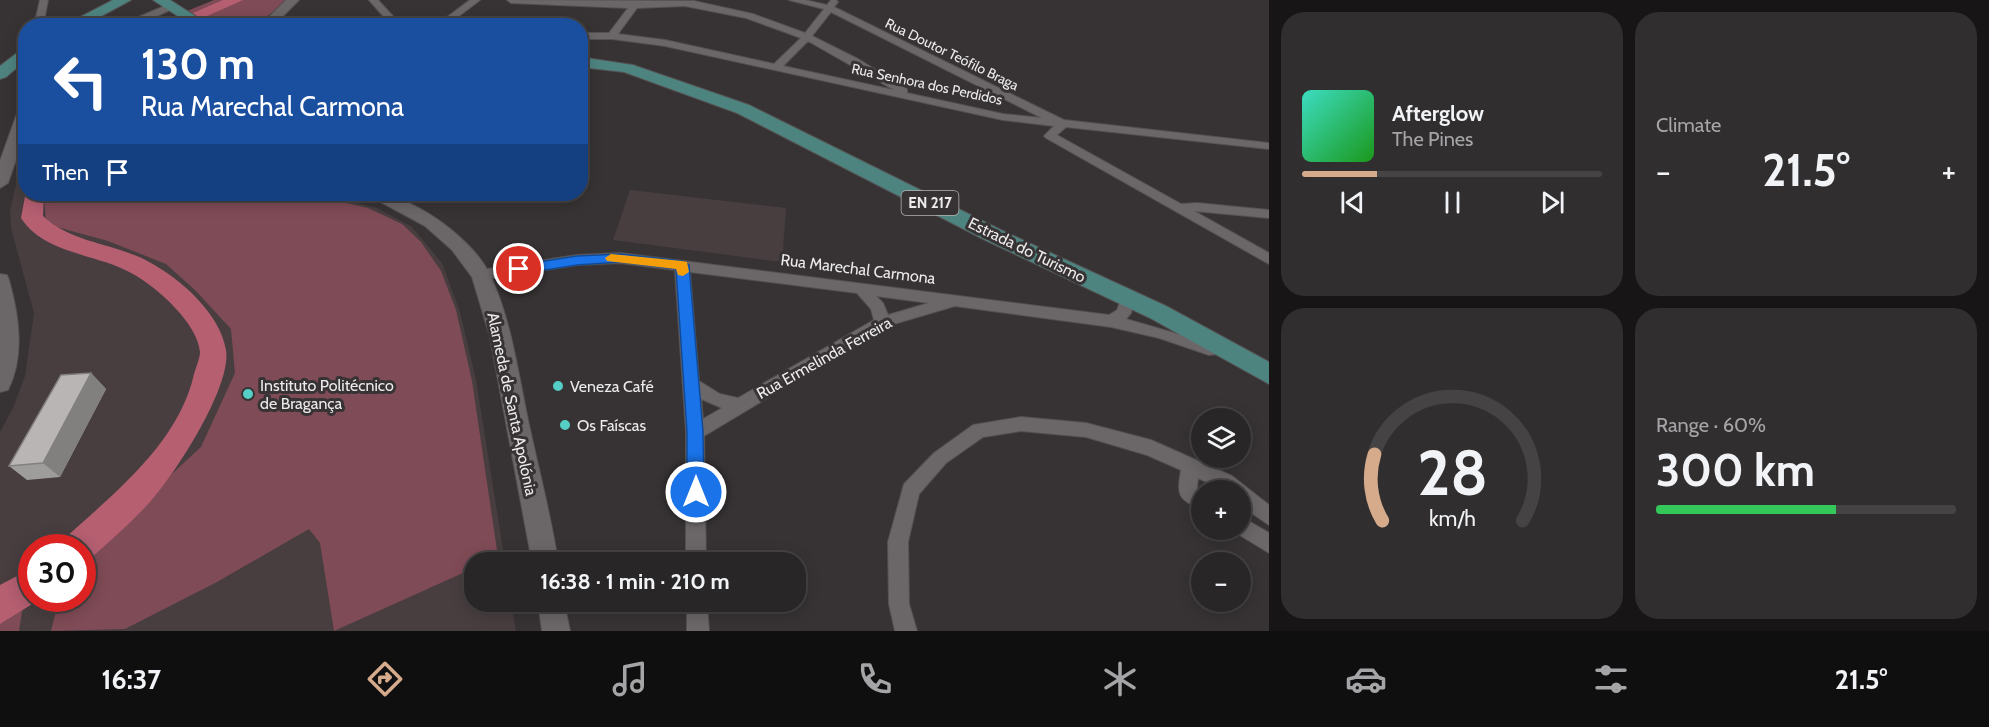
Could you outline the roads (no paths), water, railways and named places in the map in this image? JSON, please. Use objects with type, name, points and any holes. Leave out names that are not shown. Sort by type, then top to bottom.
[{"type":"main road","points":[[87,18],[124,0]]},
{"type":"main road","points":[[170,6],[190,18]]},
{"type":"main road","points":[[0,74],[18,56]]},
{"type":"main road","name":"Estrada do Turismo","points":[[588,63],[627,68],[743,108],[993,235],[1128,298],[1226,348],[1269,374]]},
{"type":"street","points":[[40,18],[44,0]]},
{"type":"street","points":[[272,18],[293,0]]},
{"type":"street","points":[[373,0],[390,18]]},
{"type":"street","points":[[451,18],[476,0]]},
{"type":"street","points":[[512,0],[634,5],[663,2],[696,5],[760,19],[853,58],[910,96]]},
{"type":"street","name":"Rua Doutor Teófilo Braga","points":[[793,0],[834,2],[1063,124]]},
{"type":"street","points":[[776,67],[806,38],[834,2]]},
{"type":"street","points":[[612,36],[634,5]]},
{"type":"street","points":[[142,18],[170,6]]},
{"type":"street","name":"Rua Senhora dos Perdidos","points":[[588,36],[612,36],[665,43],[1004,117],[1269,146]]},
{"type":"street","points":[[1004,117],[1050,136],[1269,259]]},
{"type":"street","points":[[1050,136],[1063,124]]},
{"type":"street","points":[[0,183],[18,131]]},
{"type":"street","name":"Alameda de Santa Apolónia","points":[[388,201],[431,222],[458,246],[481,275],[500,337],[542,552]]},
{"type":"street","points":[[1179,208],[1197,207],[1269,214]]},
{"type":"street","name":"Rua Marechal Carmona","points":[[481,275],[577,260],[620,258],[1112,321],[1161,333],[1209,350],[1226,348]]},
{"type":"street","points":[[682,265],[695,432],[696,552]]},
{"type":"street","points":[[0,280],[10,321],[9,345],[0,384]]},
{"type":"street","points":[[859,287],[878,307],[882,322]]},
{"type":"street","points":[[1112,321],[1124,312],[1128,298]]},
{"type":"street","name":"Rua Ermelinda Ferreira","points":[[695,432],[882,322],[959,300]]},
{"type":"street","points":[[692,385],[715,399],[740,406]]},
{"type":"street","points":[[906,631],[899,604],[898,542],[910,490],[940,458],[978,430],[1021,424],[1086,430],[1151,448],[1222,480]]},
{"type":"street","points":[[1190,466],[1187,492],[1191,494]]},
{"type":"street","points":[[1251,502],[1269,516]]},
{"type":"street","points":[[1251,532],[1269,544]]},
{"type":"street","points":[[553,612],[556,631]]},
{"type":"street","points":[[697,612],[698,631]]},
{"type":"waterway","points":[[190,18],[236,0]]},
{"type":"waterway","points":[[33,201],[32,218],[48,234],[142,268],[181,299],[203,322],[213,352],[205,389],[183,434],[139,492],[93,534]]},
{"type":"waterway","points":[[0,606],[18,594]]},
{"type":"place","name":"Veneza Café","points":[[558,386]]},
{"type":"place","name":"Instituto Politécnico de Bragança","points":[[248,394]]},
{"type":"place","name":"Os Faíscas","points":[[565,425]]}]
